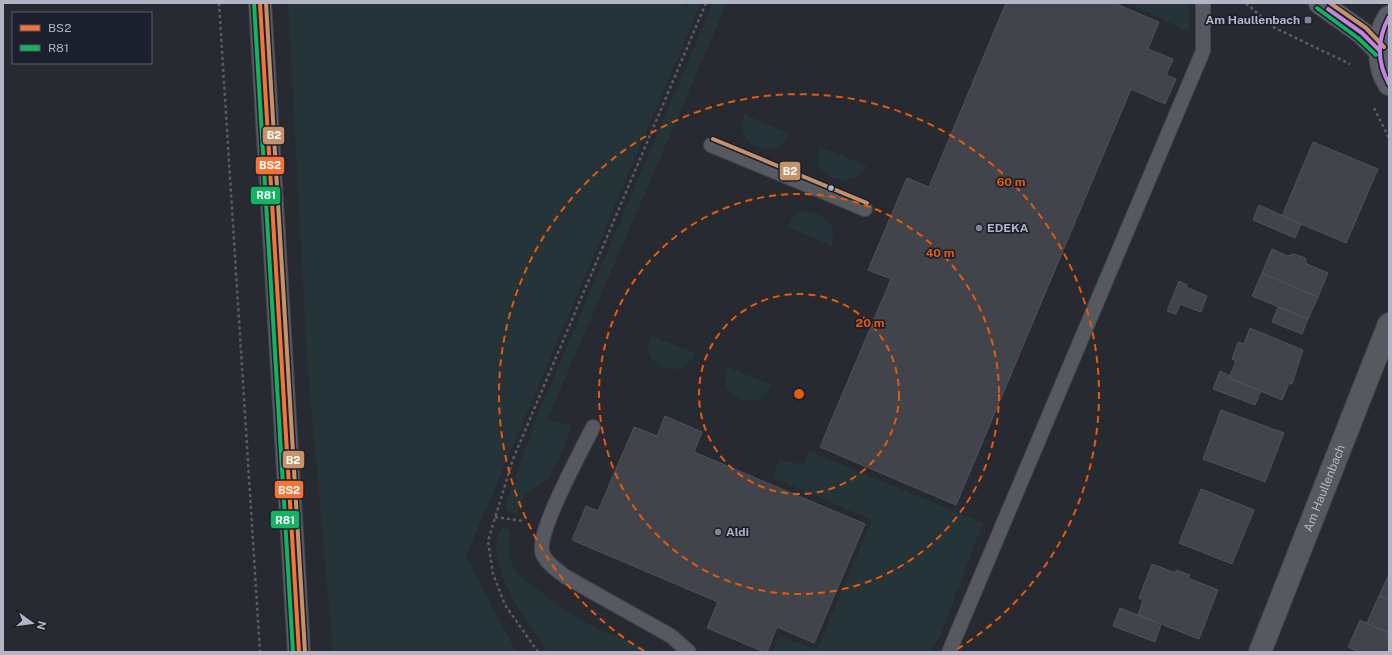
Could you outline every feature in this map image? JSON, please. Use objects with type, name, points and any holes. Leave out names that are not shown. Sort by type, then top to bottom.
[{"type":"main road","points":[[260,3],[299,652]]},
{"type":"main road","points":[[1320,3],[1362,33],[1380,51]]},
{"type":"main road","points":[[1389,17],[1382,35],[1380,51],[1382,66],[1389,84]]},
{"type":"street","name":"Am Haullenbach","points":[[1260,652],[1389,324]]},
{"type":"lane","points":[[949,652],[1203,52],[1203,3]]},
{"type":"lane","points":[[711,145],[865,209]]},
{"type":"lane","points":[[593,427],[546,525],[542,551],[552,567],[566,577],[671,636],[689,652]]},
{"type":"path","points":[[220,3],[260,652]]},
{"type":"path","points":[[538,652],[505,605],[492,574],[488,540],[513,459],[706,3]]},
{"type":"path","points":[[1246,3],[1273,27],[1352,65]]},
{"type":"path","points":[[1372,105],[1389,138]]},
{"type":"shaded area","points":[[288,3],[679,3],[687,7],[689,3],[701,3],[466,556],[516,652],[333,652],[307,360]]},
{"type":"shaded area","points":[[713,3],[727,3],[547,420],[572,425],[565,446],[549,478],[524,496],[516,515],[506,509],[506,503],[536,419]]},
{"type":"shaded area","points":[[1129,3],[1189,3],[1189,32]]},
{"type":"shaded area","points":[[744,114],[789,134],[782,144],[777,147],[765,148],[754,145],[745,137],[742,130]]},
{"type":"shaded area","points":[[820,146],[867,166],[854,178],[842,180],[831,177],[826,174],[818,162]]},
{"type":"shaded area","points":[[803,211],[818,214],[828,221],[833,231],[832,246],[787,227],[794,216]]},
{"type":"shaded area","points":[[651,336],[696,353],[689,362],[678,369],[661,366],[652,359],[648,352]]},
{"type":"shaded area","points":[[727,367],[772,385],[765,395],[754,401],[738,398],[729,391],[725,384]]},
{"type":"shaded area","points":[[809,451],[983,523],[940,636],[929,652],[773,652],[779,636],[817,650],[872,520],[772,477],[779,459],[803,465]]},
{"type":"shaded area","points":[[502,527],[509,530],[509,553],[511,563],[520,576],[527,582],[585,622],[653,652],[547,652],[519,609],[501,574],[497,557],[497,541]]},
{"type":"building","name":"EDEKA","points":[[1006,3],[1114,3],[1159,22],[1148,49],[1173,59],[1166,75],[1176,79],[1165,104],[1131,89],[956,505],[820,447],[891,279],[868,270],[907,178],[929,187]]},
{"type":"building","points":[[1313,142],[1378,169],[1346,243],[1282,216]]},
{"type":"building","points":[[1259,205],[1301,224],[1295,238],[1253,220]]},
{"type":"building","points":[[1272,249],[1288,256],[1294,254],[1305,258],[1307,264],[1328,273],[1318,297],[1262,273]]},
{"type":"building","points":[[1262,273],[1318,297],[1308,319],[1252,296]]},
{"type":"building","points":[[1179,281],[1187,285],[1186,287],[1207,296],[1201,312],[1180,304],[1176,314],[1167,311]]},
{"type":"building","points":[[1278,307],[1308,319],[1302,334],[1272,322]]},
{"type":"building","points":[[1250,328],[1303,350],[1292,384],[1289,383],[1282,400],[1229,378],[1236,361],[1232,359],[1238,342],[1244,344]]},
{"type":"building","points":[[1220,371],[1230,376],[1229,378],[1261,391],[1255,405],[1213,389]]},
{"type":"building","points":[[1221,410],[1284,433],[1265,482],[1203,459]]},
{"type":"building","name":"Aldi","points":[[665,416],[702,432],[694,452],[865,524],[814,643],[777,627],[767,652],[764,652],[707,628],[718,602],[572,540],[586,506],[598,511],[634,427],[657,436]]},
{"type":"building","points":[[1201,489],[1254,510],[1232,564],[1179,543]]},
{"type":"building","points":[[1152,564],[1176,573],[1176,570],[1190,575],[1188,578],[1218,590],[1199,639],[1138,615],[1143,600],[1139,598]]},
{"type":"building","points":[[1389,574],[1389,600],[1379,596]]},
{"type":"building","points":[[1379,596],[1389,600],[1389,633],[1367,623]]},
{"type":"building","points":[[1120,608],[1161,624],[1155,642],[1113,626]]},
{"type":"building","points":[[1360,620],[1389,633],[1389,652],[1359,652],[1348,647]]},
{"type":"transit line","name":"R81","points":[[254,3],[293,652]]},
{"type":"transit line","name":"BS2","points":[[260,3],[299,652]]},
{"type":"transit line","name":"B2","points":[[266,3],[305,652]]},
{"type":"transit line","name":"B2","points":[[1330,3],[1366,28],[1384,47]]},
{"type":"transit line","name":"R81","points":[[1317,8],[1358,38],[1376,55]]},
{"type":"transit line","points":[[1328,9],[1362,33],[1380,51]]},
{"type":"transit line","points":[[1389,17],[1382,34],[1380,50],[1382,67],[1389,84]]},
{"type":"transit line","name":"B2","points":[[713,139],[867,203]]},
{"type":"place","name":"Am Haullenbach","points":[[1308,20]]},
{"type":"place","name":"EDEKA","points":[[979,228]]},
{"type":"place","name":"Aldi","points":[[718,532]]}]
